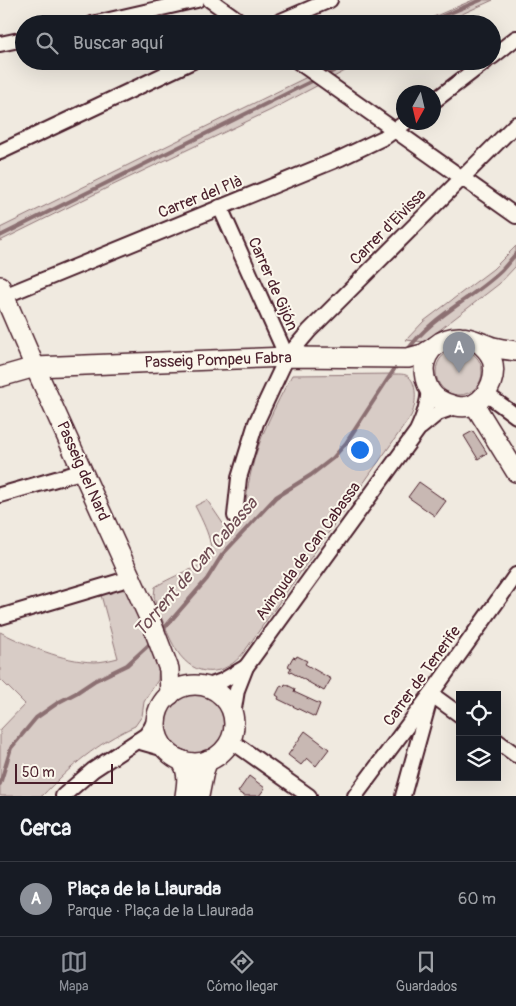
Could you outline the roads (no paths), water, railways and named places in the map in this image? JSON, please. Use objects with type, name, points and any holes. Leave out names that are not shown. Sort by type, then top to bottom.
[{"type":"street","points":[[131,15],[197,0]]},
{"type":"street","points":[[210,0],[231,15]]},
{"type":"street","points":[[295,15],[330,0]]},
{"type":"street","points":[[501,49],[516,38]]},
{"type":"street","points":[[0,44],[15,41]]},
{"type":"street","points":[[0,152],[174,70]]},
{"type":"street","points":[[309,70],[332,86],[396,124]]},
{"type":"street","points":[[441,96],[474,70]]},
{"type":"street","name":"Carrer d'Eivissa","points":[[287,357],[309,331],[516,124]]},
{"type":"street","name":"Carrer del Plà","points":[[2,291],[341,158],[396,128]]},
{"type":"street","points":[[405,130],[462,177],[516,216]]},
{"type":"street","name":"Carrer de Gijón","points":[[220,207],[287,357],[263,406],[250,440],[239,478],[235,516]]},
{"type":"street","name":"Passeig del Nard","points":[[2,291],[151,622],[169,669],[170,694]]},
{"type":"street","points":[[462,337],[495,348],[514,351],[478,395],[447,404],[436,398],[425,378],[424,367],[428,356],[434,347],[450,338],[462,337]]},
{"type":"street","points":[[479,343],[488,351],[492,359],[478,395],[516,472]]},
{"type":"street","name":"Passeig Pompeu Fabra","points":[[0,377],[35,367],[287,357],[402,358],[423,354],[434,347]]},
{"type":"street","name":"Avinguda de Can Cabassa","points":[[234,715],[237,690],[246,667],[417,431],[427,408],[429,388]]},
{"type":"street","points":[[478,395],[516,416]]},
{"type":"street","name":"Avinguda de Can Cabassa","points":[[417,431],[438,413],[478,395]]},
{"type":"street","points":[[0,495],[84,471]]},
{"type":"street","name":"Carrer de Tenerife","points":[[355,796],[516,575]]},
{"type":"street","points":[[0,617],[131,578]]},
{"type":"street","name":"Passeig del Nard","points":[[165,656],[184,680],[200,686]]},
{"type":"street","name":"Avinguda de Can Cabassa","points":[[200,686],[222,681],[246,667]]},
{"type":"street","points":[[63,796],[93,770],[146,735],[152,728],[160,707],[170,694],[181,688],[200,686],[215,691],[225,699],[234,715],[234,726],[230,740],[220,754],[208,760],[199,762],[181,760]]},
{"type":"street","points":[[403,796],[431,694],[456,712]]},
{"type":"street","points":[[156,718],[157,732],[165,750]]},
{"type":"street","points":[[230,740],[309,796]]},
{"type":"street","points":[[137,741],[165,750],[181,760],[187,774],[185,796]]},
{"type":"street","points":[[501,744],[516,755]]},
{"type":"street","points":[[199,796],[208,760]]},
{"type":"waterway","points":[[445,15],[481,0]]},
{"type":"waterway","points":[[325,75],[336,70]]},
{"type":"waterway","points":[[0,236],[316,79]]},
{"type":"waterway","name":"Torrent de Can Cabassa","points":[[407,351],[439,318],[477,291],[501,271],[516,254]]},
{"type":"waterway","name":"Torrent de Can Cabassa","points":[[161,632],[207,579],[222,555],[276,497],[311,475],[333,458],[346,443],[397,365]]},
{"type":"waterway","name":"Torrent de Can Cabassa","points":[[0,784],[11,748],[36,718],[94,681],[127,665],[153,641]]},
{"type":"place","name":"Plaça de la Llaurada","points":[[459,373]]}]
